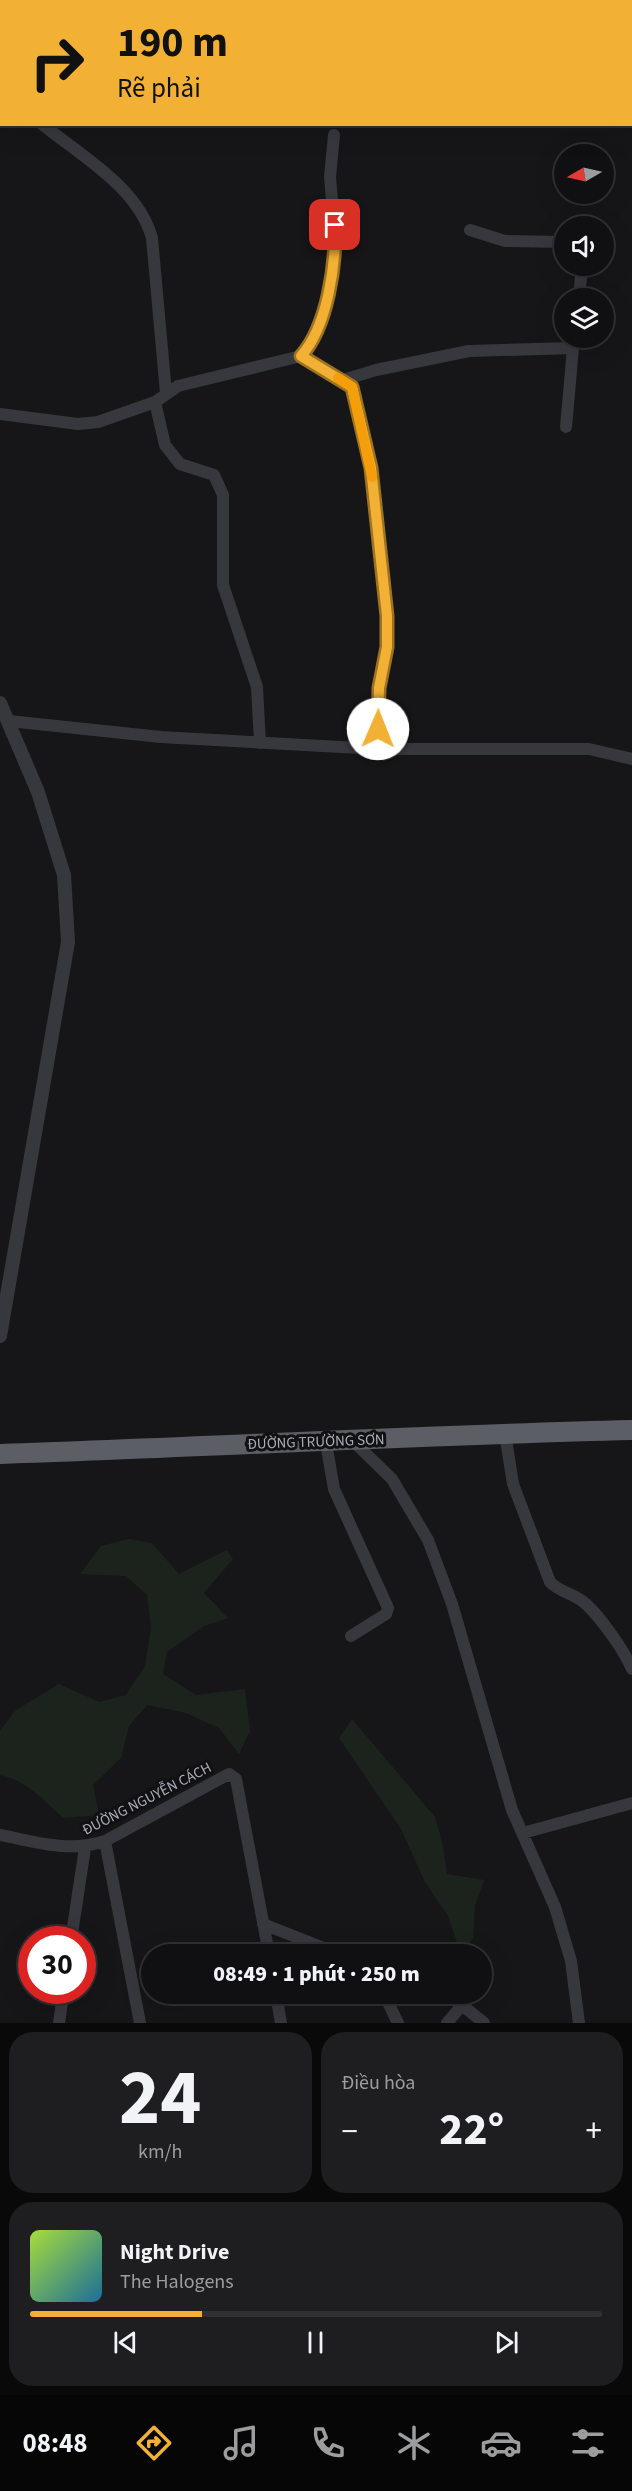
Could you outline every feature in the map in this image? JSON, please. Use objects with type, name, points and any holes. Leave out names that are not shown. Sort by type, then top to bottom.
[{"type":"highway","name":"ĐƯỜNG TRƯỜNG SƠN","points":[[0,1454],[326,1443],[505,1433],[632,1430]]},
{"type":"street","points":[[44,126],[124,190],[147,220],[152,238],[166,393]]},
{"type":"street","points":[[0,414],[88,423],[98,422],[155,402],[166,393],[202,379],[235,374],[301,356],[309,347],[327,301],[336,247],[330,177],[334,135]]},
{"type":"street","points":[[470,230],[505,241],[554,242]]},
{"type":"street","points":[[343,380],[375,370],[469,351],[554,345]]},
{"type":"street","points":[[566,427],[574,348]]},
{"type":"street","points":[[301,356],[352,387],[371,468],[387,616],[387,647],[379,688],[378,749]]},
{"type":"street","points":[[155,402],[165,446],[180,464],[214,476],[222,495],[224,585],[256,687],[260,743]]},
{"type":"street","points":[[0,703],[38,792],[64,875],[68,942],[0,1336]]},
{"type":"street","points":[[9,721],[161,737],[378,749],[588,749],[632,759]]},
{"type":"street","points":[[505,1433],[513,1484],[550,1582],[557,1589],[572,1594],[586,1604],[632,1669]]},
{"type":"street","points":[[353,1441],[392,1479],[428,1540],[452,1604],[512,1810],[555,1907],[571,1961],[579,2023]]},
{"type":"street","points":[[326,1443],[334,1489],[388,1608],[386,1614],[351,1636]]},
{"type":"street","name":"ĐƯỜNG NGUYỄN CÁCH","points":[[0,1835],[57,1846],[85,1848],[105,1841],[229,1774],[236,1779],[267,1944]]},
{"type":"street","points":[[523,1833],[632,1803]]},
{"type":"street","points":[[105,1841],[140,2023]]},
{"type":"street","points":[[73,1926],[85,1848]]},
{"type":"street","points":[[263,1924],[314,1944]]},
{"type":"street","points":[[59,2023],[62,2004]]},
{"type":"street","points":[[278,2004],[281,2023]]},
{"type":"street","points":[[389,2004],[398,2023]]},
{"type":"street","points":[[447,2023],[462,2005],[484,2023]]},
{"type":"shaded area","points":[[129,1539],[152,1543],[179,1574],[227,1550],[233,1559],[204,1593],[228,1618],[204,1626],[167,1652],[163,1674],[196,1695],[245,1689],[250,1731],[239,1754],[219,1728],[186,1713],[147,1705],[129,1726],[121,1758],[93,1785],[99,1815],[63,1818],[27,1786],[0,1775],[0,1730],[16,1710],[59,1684],[99,1702],[126,1695],[145,1666],[151,1627],[147,1595],[126,1576],[80,1574],[101,1546]]},
{"type":"shaded area","points":[[352,1719],[435,1817],[442,1841],[447,1874],[484,1880],[475,1905],[473,1938],[468,1944],[458,1944],[448,1916],[425,1882],[401,1829],[339,1738]]},
{"type":"slow traffic","points":[[338,378],[352,387],[372,477]]},
{"type":"route","points":[[335,225],[336,247],[327,301],[309,347],[301,356],[352,387],[371,468],[381,578],[387,616],[387,647],[379,688],[378,729]]}]
